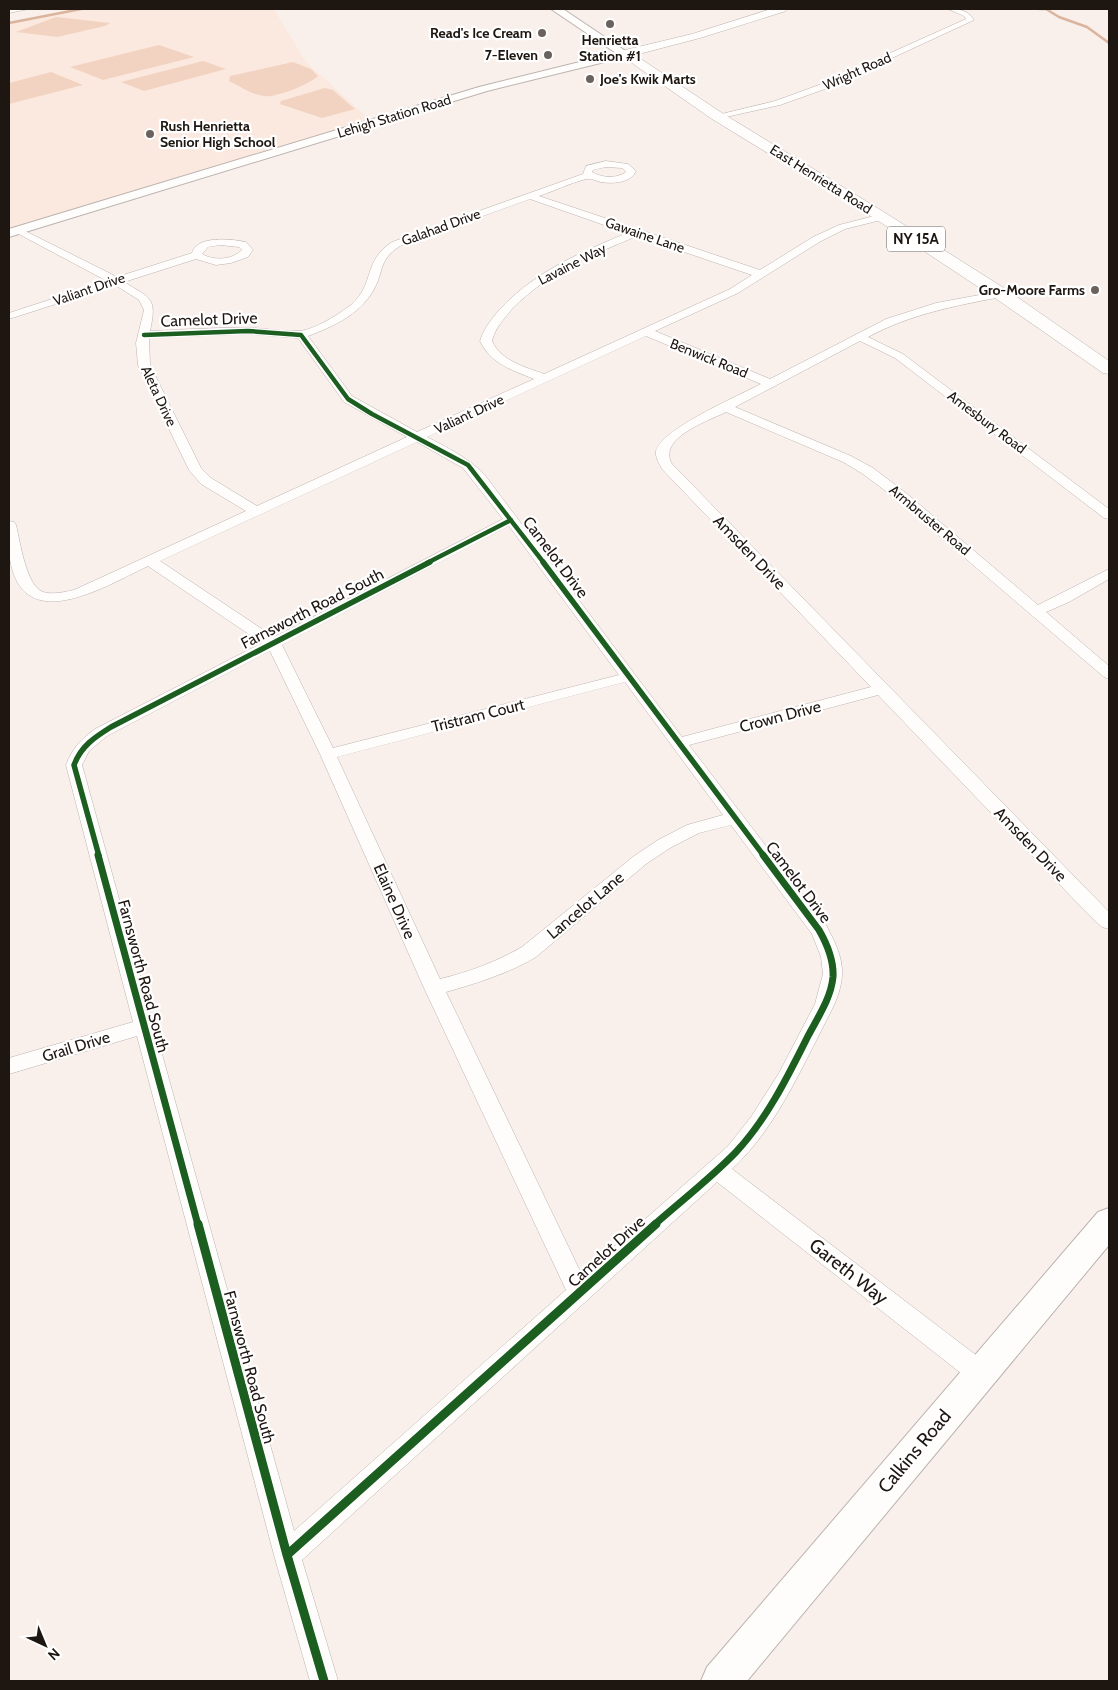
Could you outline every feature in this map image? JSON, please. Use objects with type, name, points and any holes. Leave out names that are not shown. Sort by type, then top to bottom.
[{"type":"main road","name":"East Henrietta Road","points":[[556,9],[717,116],[882,217],[1001,294],[1109,369]]},
{"type":"main road","name":"Lehigh Station Road","points":[[13,232],[483,89],[696,36],[782,9]]},
{"type":"main road","name":"Calkins Road","points":[[721,1681],[1109,1222]]},
{"type":"street","points":[[9,11],[25,9]]},
{"type":"street","name":"Wright Road","points":[[717,116],[777,103],[822,87],[970,20],[967,15],[951,9]]},
{"type":"street","name":"Galahad Drive","points":[[301,335],[335,319],[360,300],[367,292],[378,258],[388,248],[406,239],[589,175]]},
{"type":"street","name":"Gawaine Lane","points":[[530,196],[760,274]]},
{"type":"street","name":"Valiant Drive","points":[[9,525],[27,587],[38,595],[58,597],[79,593],[546,379],[734,290],[817,239],[842,227],[882,217]]},
{"type":"street","name":"Aleta Drive","points":[[13,232],[114,280],[137,294],[146,304],[149,310],[142,350],[144,365],[195,470],[206,481],[256,511]]},
{"type":"street","name":"Lavaine Way","points":[[546,379],[518,368],[493,353],[486,341],[491,329],[514,301],[541,277],[637,232]]},
{"type":"street","name":"Valiant Drive","points":[[9,316],[197,254]]},
{"type":"street","name":"Amsden Drive","points":[[1001,294],[920,310],[890,321],[680,431],[665,442],[661,453],[664,462],[1094,909],[1109,922]]},
{"type":"street","name":"Camelot Drive","points":[[144,335],[248,331],[301,335],[348,399],[372,414],[468,465],[512,520],[819,930],[832,960],[833,974],[828,996],[777,1098],[752,1134],[718,1170],[287,1555]]},
{"type":"street","name":"Benwick Road","points":[[646,332],[771,384]]},
{"type":"street","name":"Amesbury Road","points":[[860,337],[899,356],[1109,515]]},
{"type":"street","name":"Armbruster Road","points":[[725,407],[847,458],[868,471],[901,496],[1109,674]]},
{"type":"street","name":"Farnsworth Road South","points":[[324,1681],[287,1555],[77,782],[74,765],[75,758],[82,748],[100,734],[512,520]]},
{"type":"street","points":[[150,561],[274,644]]},
{"type":"street","points":[[1037,611],[1064,599],[1109,573]]},
{"type":"street","name":"Elaine Drive","points":[[274,644],[328,754],[434,988],[580,1294]]},
{"type":"street","name":"Tristram Court","points":[[328,754],[628,677]]},
{"type":"street","name":"Crown Drive","points":[[678,743],[882,689]]},
{"type":"street","name":"Lancelot Lane","points":[[434,988],[494,971],[512,963],[529,952],[640,860],[664,844],[693,830],[734,818]]},
{"type":"street","name":"Grail Drive","points":[[9,1066],[144,1026]]},
{"type":"street","name":"Gareth Way","points":[[718,1170],[980,1373]]},
{"type":"shaded area","points":[[77,9],[274,9],[305,61],[369,119],[9,229],[9,24]]},
{"type":"shaded area","points":[[56,17],[110,23],[105,26],[57,37],[16,32]]},
{"type":"shaded area","points":[[159,45],[194,57],[103,80],[70,67]]},
{"type":"shaded area","points":[[203,61],[226,69],[144,91],[121,82]]},
{"type":"shaded area","points":[[293,62],[311,69],[318,76],[293,90],[269,96],[255,94],[229,81],[230,76]]},
{"type":"shaded area","points":[[51,72],[83,85],[9,104],[9,83]]},
{"type":"shaded area","points":[[325,88],[333,90],[355,109],[322,118],[280,104],[281,101]]},
{"type":"waterway","points":[[9,23],[81,9]]},
{"type":"waterway","points":[[1039,9],[1046,9],[1059,17],[1087,27],[1109,43]]},
{"type":"cycle path","points":[[144,335],[248,331],[301,335],[348,399],[372,414],[468,465],[479,477],[819,930],[829,951],[833,968],[832,982],[822,1011],[778,1094],[759,1123],[736,1152],[287,1555]]},
{"type":"cycle path","points":[[324,1681],[287,1555],[74,765],[77,755],[83,747],[111,727],[511,520]]},
{"type":"place","name":"Henrietta Station #1","points":[[610,24]]},
{"type":"place","name":"Read's Ice Cream","points":[[542,33]]},
{"type":"place","name":"7-Eleven","points":[[548,55]]},
{"type":"place","name":"Joe's Kwik Marts","points":[[590,79]]},
{"type":"place","name":"Rush Henrietta Senior High School","points":[[150,134]]},
{"type":"place","name":"Gro-Moore Farms","points":[[1095,290]]}]
